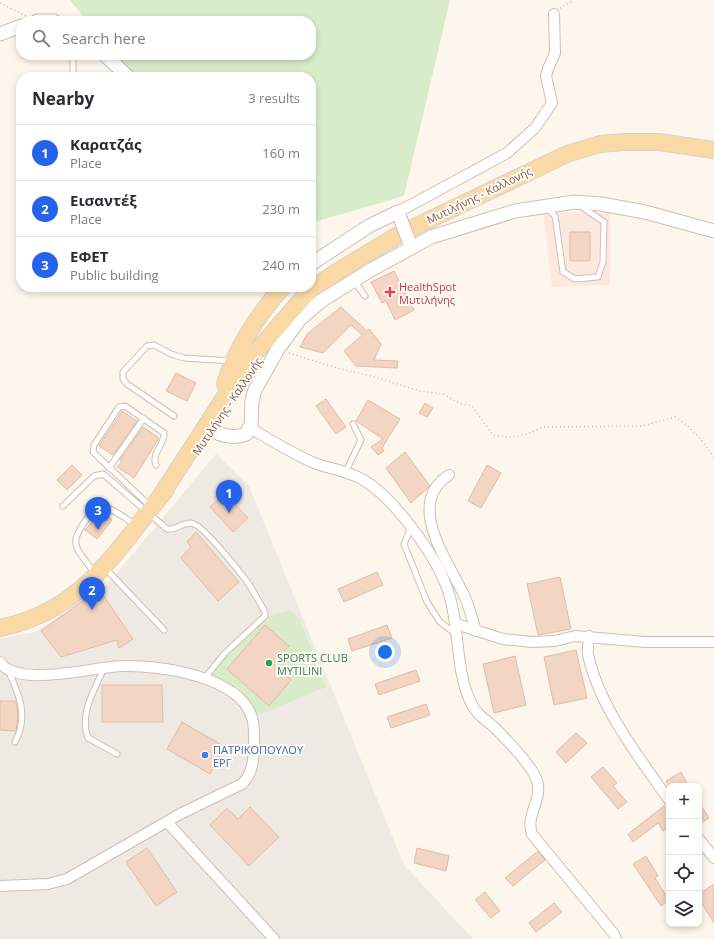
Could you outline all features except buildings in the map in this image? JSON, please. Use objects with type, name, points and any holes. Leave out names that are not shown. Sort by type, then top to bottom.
[{"type":"main road","name":"Μυτιλήνης - Καλλονής","points":[[316,286],[338,271],[400,234],[567,154],[600,144],[623,142],[659,142],[714,150]]},
{"type":"main road","points":[[219,404],[233,361],[259,317],[279,292]]},
{"type":"main road","name":"Μυτιλήνης - Καλλονής","points":[[214,428],[219,404],[248,361],[308,292]]},
{"type":"main road","name":"Μυτιλήνης - Καλλονής","points":[[0,628],[32,619],[55,608],[76,595],[100,572],[138,526],[214,428],[254,368],[275,330]]},
{"type":"street","points":[[316,261],[369,226],[399,215],[507,153],[535,128],[552,103],[546,76],[555,53],[554,14]]},
{"type":"street","points":[[0,34],[16,27]]},
{"type":"street","points":[[110,60],[123,72]]},
{"type":"street","points":[[214,428],[241,436],[246,434],[250,428],[252,419],[253,396],[278,349],[300,319],[320,301],[354,281],[410,244],[515,210],[575,202],[601,204],[645,212],[714,231]]},
{"type":"street","points":[[399,215],[410,244]]},
{"type":"street","points":[[250,428],[314,463],[345,473],[369,484],[388,500],[431,554],[449,592],[457,630],[463,680],[471,703],[481,718],[492,725],[507,740],[537,779],[538,794],[530,822],[532,834],[614,934],[616,939]]},
{"type":"street","points":[[449,475],[441,480],[432,494],[430,502],[430,520],[442,552],[464,596],[476,631]]},
{"type":"street","points":[[457,630],[476,631],[503,639],[532,642],[555,641],[575,636],[645,642],[714,642]]},
{"type":"street","points":[[589,636],[588,654],[600,687],[615,721],[666,796]]},
{"type":"street","points":[[0,662],[7,670],[16,674],[60,675],[123,666],[174,670],[204,679],[232,692],[240,698],[252,715],[254,742],[251,770],[248,779],[242,784],[180,814],[68,879],[48,884],[0,886]]},
{"type":"street","points":[[167,822],[274,939]]},
{"type":"street","points":[[702,843],[714,858]]},
{"type":"lane","points":[[73,60],[73,72]]},
{"type":"lane","points":[[545,206],[555,216],[563,272],[575,279],[598,277],[603,262],[604,222],[575,202]]},
{"type":"lane","points":[[354,281],[365,296]]},
{"type":"lane","points":[[174,416],[127,384],[123,379],[123,372],[145,348],[154,345],[171,354],[184,358],[233,361]]},
{"type":"lane","points":[[156,465],[154,459],[164,437],[164,433],[125,406],[117,408],[93,449],[94,454],[153,506],[169,529],[188,523],[197,526],[210,538],[247,582],[265,612],[264,618],[225,652],[204,679]]},
{"type":"lane","points":[[109,468],[144,418]]},
{"type":"lane","points":[[345,473],[361,440],[353,424]]},
{"type":"lane","points":[[63,506],[94,476],[103,474],[153,506]]},
{"type":"lane","points":[[138,526],[108,508],[100,506],[96,508],[80,528],[75,540],[76,546],[100,572],[164,630]]},
{"type":"lane","points":[[410,527],[404,544],[427,602],[440,622],[457,630]]},
{"type":"lane","points":[[104,668],[85,714],[84,724],[88,738],[117,754]]},
{"type":"lane","points":[[7,670],[20,699],[22,725],[15,742]]},
{"type":"path","points":[[554,14],[574,0]]},
{"type":"path","points":[[0,3],[20,16]]},
{"type":"path","points":[[278,349],[337,368],[371,376],[420,391],[443,394],[458,403],[472,406],[493,435],[510,438],[529,433],[543,427],[642,426],[675,417],[688,425],[701,437],[714,458]]},
{"type":"shaded area","points":[[610,212],[610,285],[552,287],[543,213]]},
{"type":"shaded area","points":[[216,454],[249,486],[404,865],[473,939],[0,939],[0,639],[35,632],[106,586]]},
{"type":"green space","points":[[70,0],[450,0],[404,196],[316,222],[316,72],[130,72],[120,60],[316,60],[316,16],[83,16]]},
{"type":"green space","name":"SPORTS CLUB MYTILINI","points":[[290,610],[300,620],[326,687],[258,715],[237,686],[212,675],[229,652],[271,615]]},
{"type":"place","name":"HealthSpot Μυτιλήνης","points":[[390,292]]},
{"type":"place","name":"Καρατζάς","points":[[229,513]]},
{"type":"place","name":"ΕΦΕΤ","points":[[98,530]]},
{"type":"place","name":"Εισαντέξ","points":[[92,610]]},
{"type":"place","name":"SPORTS CLUB MYTILINI","points":[[269,663]]},
{"type":"place","name":"ΠΑΤΡΙΚΟΠΟΥΛΟΥ ΕΡΓ","points":[[205,755]]}]
